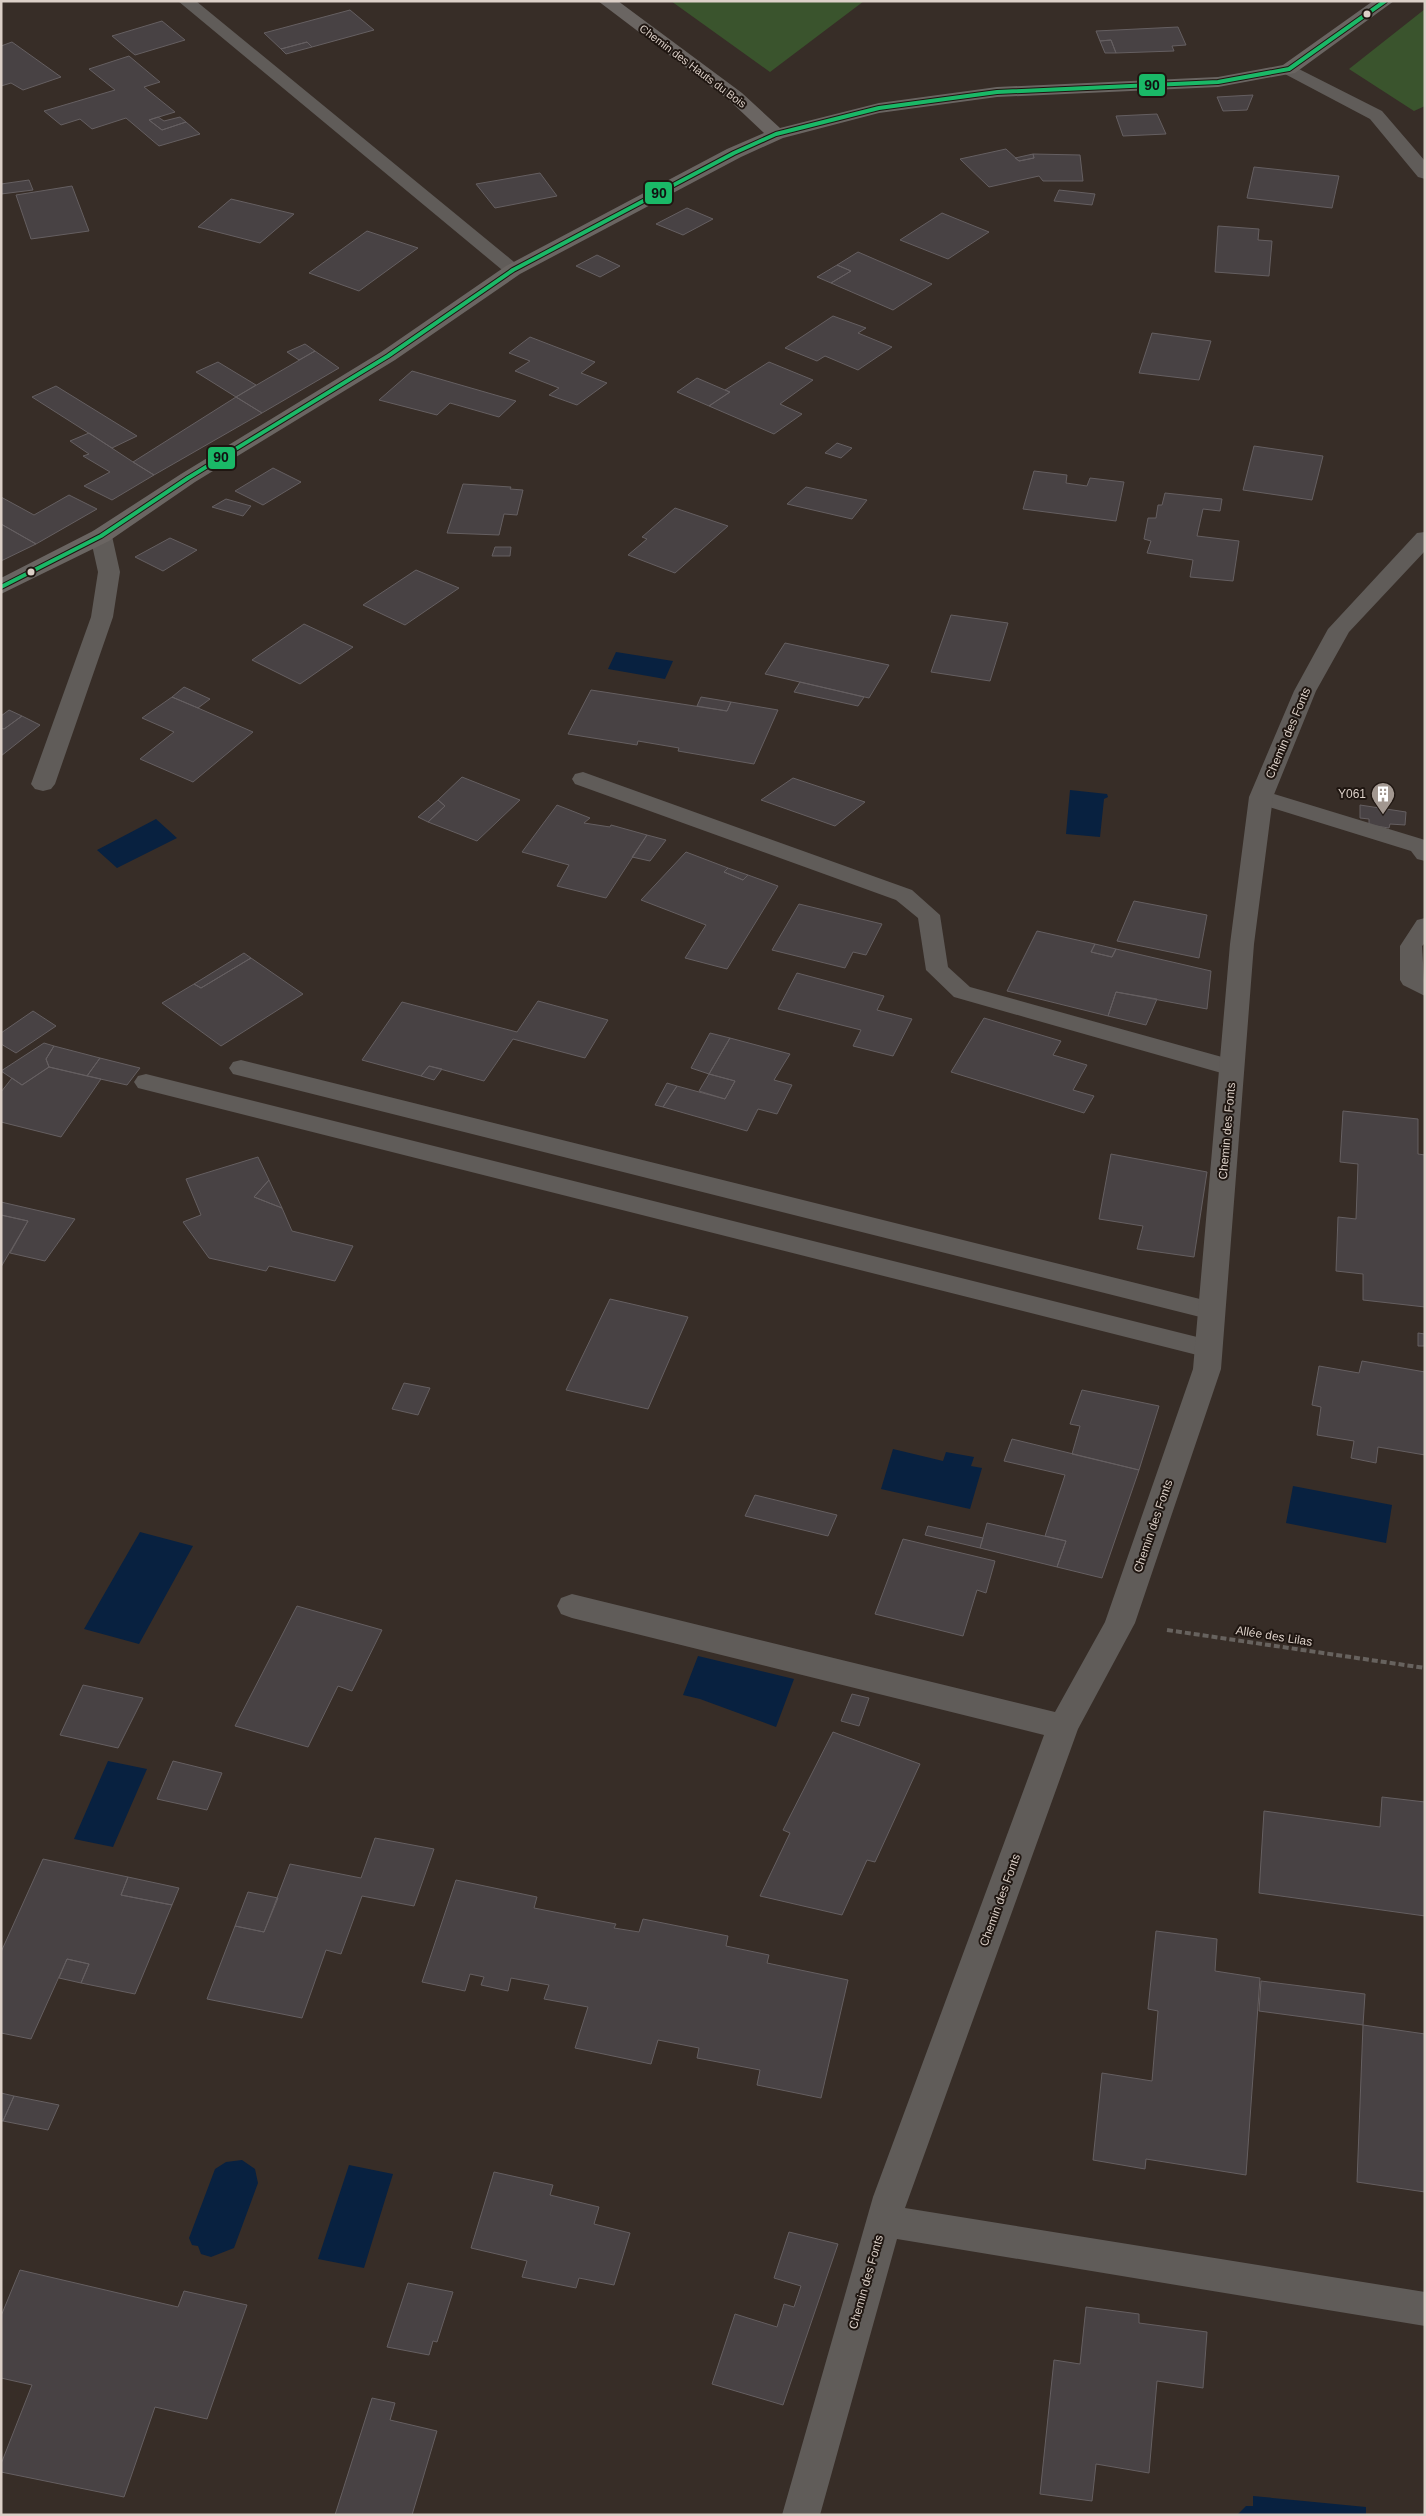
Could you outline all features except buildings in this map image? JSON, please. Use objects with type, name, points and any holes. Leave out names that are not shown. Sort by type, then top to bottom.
[{"type":"street","name":"Chemin des Hauts du Bois","points":[[607,1],[736,97],[776,134]]},
{"type":"street","points":[[1,587],[101,536],[188,478],[388,356],[513,270],[676,183],[776,134],[878,108],[989,93],[1218,82],[1289,69],[1385,1]]},
{"type":"street","points":[[1289,69],[1376,115],[1425,173]]},
{"type":"street","points":[[43,784],[102,617],[109,572],[101,536]]},
{"type":"street","name":"Chemin des Fonts","points":[[801,2515],[884,2221],[1063,1728],[1120,1623],[1207,1369],[1242,944],[1261,796],[1305,691],[1338,629],[1425,538]]},
{"type":"street","points":[[572,1606],[1063,1728]]},
{"type":"street","points":[[884,2221],[1425,2309]]},
{"type":"lane","points":[[186,1],[513,270]]},
{"type":"lane","points":[[583,779],[904,894],[928,915],[937,970],[962,992],[1232,1068]]},
{"type":"lane","points":[[1261,796],[1419,846],[1425,854]]},
{"type":"lane","points":[[1425,925],[1411,946],[1411,980],[1425,988]]},
{"type":"lane","points":[[241,1068],[1212,1311]]},
{"type":"lane","points":[[146,1082],[1209,1349]]},
{"type":"path","name":"Allée des Lilas","points":[[1120,1623],[1425,1668]]},
{"type":"green space","points":[[671,1],[864,1],[770,72]]},
{"type":"green space","points":[[1425,9],[1425,106],[1414,111],[1349,69]]},
{"type":"water","points":[[616,652],[673,661],[665,679],[608,669]]},
{"type":"water","points":[[1070,790],[1107,794],[1108,797],[1104,799],[1100,837],[1066,834]]},
{"type":"water","points":[[156,819],[177,838],[117,868],[97,850]]},
{"type":"water","points":[[893,1449],[943,1461],[946,1452],[974,1457],[971,1466],[982,1468],[970,1509],[881,1489]]},
{"type":"water","points":[[1293,1486],[1392,1505],[1386,1543],[1286,1523]]},
{"type":"water","points":[[140,1532],[193,1546],[139,1644],[84,1629]]},
{"type":"water","points":[[698,1656],[794,1679],[776,1727],[700,1699],[683,1695]]},
{"type":"water","points":[[108,1761],[147,1769],[113,1847],[74,1839]]},
{"type":"water","points":[[242,2160],[255,2169],[258,2183],[234,2248],[211,2257],[201,2254],[198,2246],[192,2245],[189,2238],[215,2169],[226,2162]]},
{"type":"water","points":[[349,2165],[393,2174],[364,2268],[318,2259]]},
{"type":"water","points":[[1253,2496],[1366,2507],[1366,2515],[1237,2515],[1246,2506],[1253,2506]]},
{"type":"transit line","name":"90","points":[[1,587],[101,536],[188,478],[388,356],[513,270],[734,153],[776,134],[879,108],[997,92],[1218,82],[1289,69],[1385,1]]},
{"type":"place","name":"Y061","points":[[1383,815]]}]
